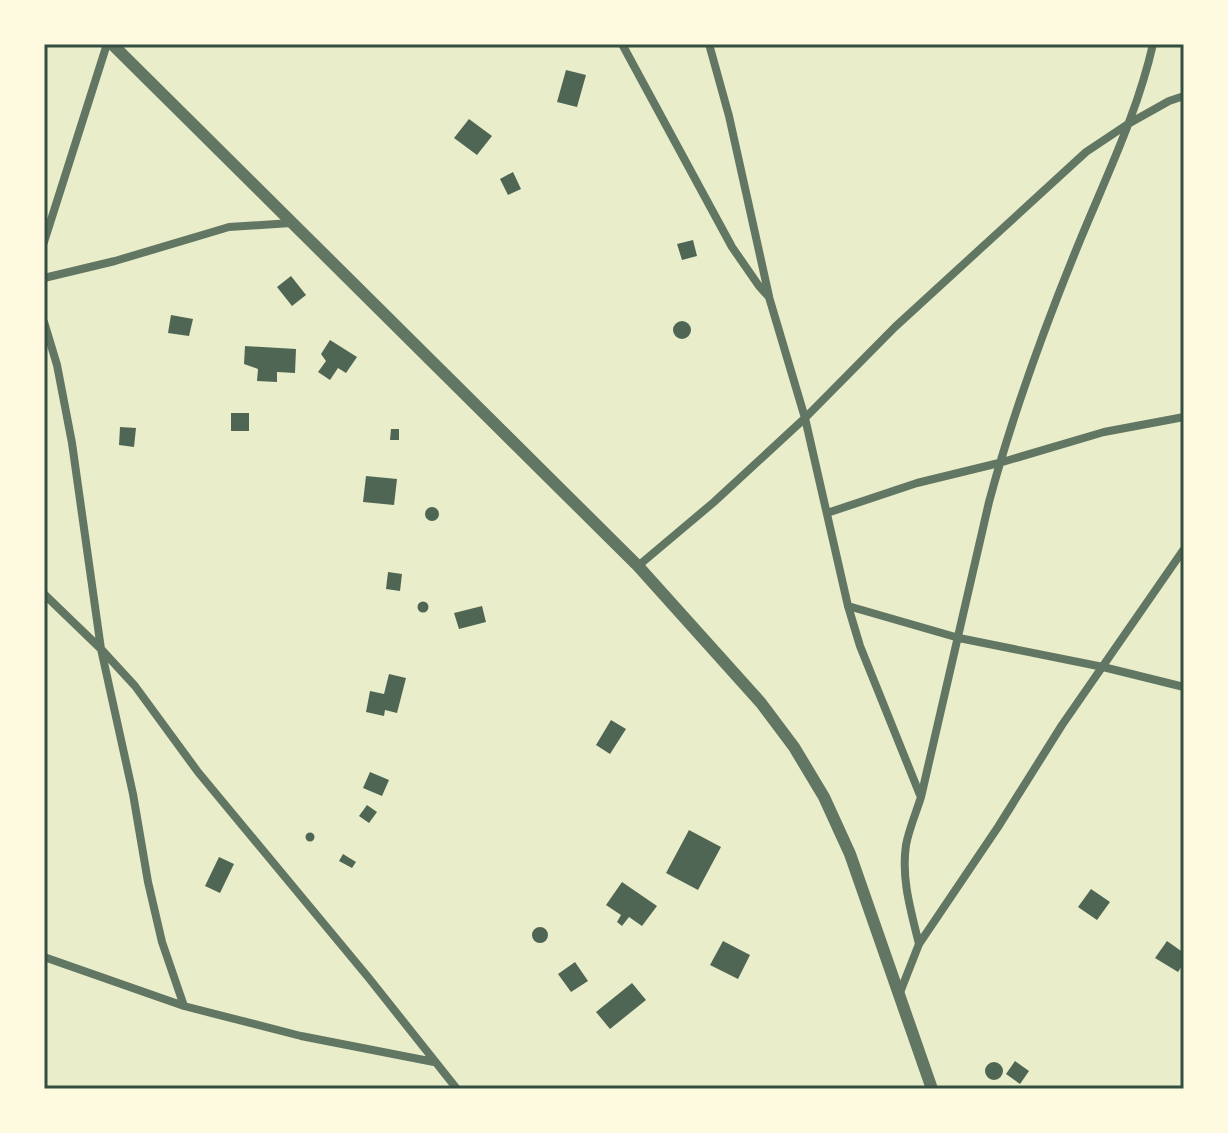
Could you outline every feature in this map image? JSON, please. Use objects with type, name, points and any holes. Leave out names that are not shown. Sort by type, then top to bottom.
[{"type":"street","points":[[44,242],[109,44],[638,566],[761,703],[794,747],[824,797],[850,854],[932,1089]]},
{"type":"street","points":[[622,44],[732,247],[769,297]]},
{"type":"street","points":[[709,44],[729,116],[769,297],[805,418],[848,606],[860,646],[921,797]]},
{"type":"street","points":[[919,944],[906,891],[906,843],[921,797],[999,463],[1079,242],[1128,124],[1153,44]]},
{"type":"street","points":[[638,566],[714,502],[805,418],[895,327],[1086,152],[1128,124],[1184,96]]},
{"type":"street","points":[[44,278],[115,261],[229,227],[292,223]]},
{"type":"street","points":[[44,322],[57,365],[72,443],[101,649],[133,794],[148,882],[162,942],[184,1006]]},
{"type":"street","points":[[827,513],[917,483],[1104,432],[1184,417]]},
{"type":"street","points":[[899,996],[919,944],[1055,736],[1184,549]]},
{"type":"street","points":[[44,594],[135,686],[198,772],[457,1089]]},
{"type":"street","points":[[848,606],[959,638],[1184,687]]},
{"type":"street","points":[[44,957],[184,1006],[301,1036],[434,1062]]},
{"type":"building","points":[[566,70],[586,75],[577,107],[557,102]]},
{"type":"building","points":[[469,119],[492,136],[477,155],[454,138]]},
{"type":"building","points":[[513,172],[521,189],[508,195],[500,179]]},
{"type":"building","points":[[693,240],[697,256],[682,260],[677,244]]},
{"type":"building","points":[[291,276],[306,295],[292,306],[277,287]]},
{"type":"building","points":[[171,315],[193,319],[189,336],[168,333]]},
{"type":"building","points":[[682,321],[691,330],[682,339],[673,330]]},
{"type":"building","points":[[330,340],[357,357],[346,373],[338,368],[330,380],[318,372],[326,361],[321,354]]},
{"type":"building","points":[[245,346],[296,349],[295,373],[277,372],[277,382],[257,381],[258,369],[244,364]]},
{"type":"building","points":[[231,413],[249,413],[249,431],[231,431]]},
{"type":"building","points":[[120,427],[136,428],[134,447],[119,445]]},
{"type":"building","points":[[391,429],[399,429],[399,440],[390,440]]},
{"type":"building","points":[[366,476],[397,479],[394,505],[363,502]]},
{"type":"building","points":[[432,507],[439,514],[432,521],[425,514]]},
{"type":"building","points":[[388,572],[402,574],[400,591],[386,589]]},
{"type":"building","points":[[423,601],[429,607],[423,613],[417,607]]},
{"type":"building","points":[[482,606],[486,622],[459,629],[454,613]]},
{"type":"building","points":[[389,674],[406,678],[397,713],[385,710],[384,716],[366,712],[370,691],[384,694]]},
{"type":"building","points":[[611,720],[626,729],[610,754],[596,745]]},
{"type":"building","points":[[370,772],[389,780],[382,796],[363,788]]},
{"type":"building","points":[[367,805],[377,812],[369,823],[359,816]]},
{"type":"building","points":[[689,830],[721,847],[698,890],[666,873]]},
{"type":"building","points":[[310,832],[315,837],[310,842],[305,837]]},
{"type":"building","points":[[343,854],[356,862],[352,868],[339,861]]},
{"type":"building","points":[[219,857],[234,864],[220,893],[205,886]]},
{"type":"building","points":[[622,882],[657,906],[642,926],[629,917],[622,926],[617,922],[621,915],[606,905]]},
{"type":"building","points":[[1091,889],[1110,902],[1097,920],[1078,907]]},
{"type":"building","points":[[537,927],[543,927],[548,935],[546,941],[537,943],[532,938],[532,932]]},
{"type":"building","points":[[723,941],[750,955],[738,979],[710,965]]},
{"type":"building","points":[[1167,941],[1184,953],[1184,963],[1178,972],[1155,958]]},
{"type":"building","points":[[575,962],[588,981],[571,992],[558,974]]},
{"type":"building","points":[[632,983],[646,1000],[610,1029],[596,1012]]},
{"type":"building","points":[[1015,1061],[1029,1071],[1020,1084],[1006,1074]]},
{"type":"building","points":[[994,1062],[1003,1071],[994,1080],[985,1071]]}]
